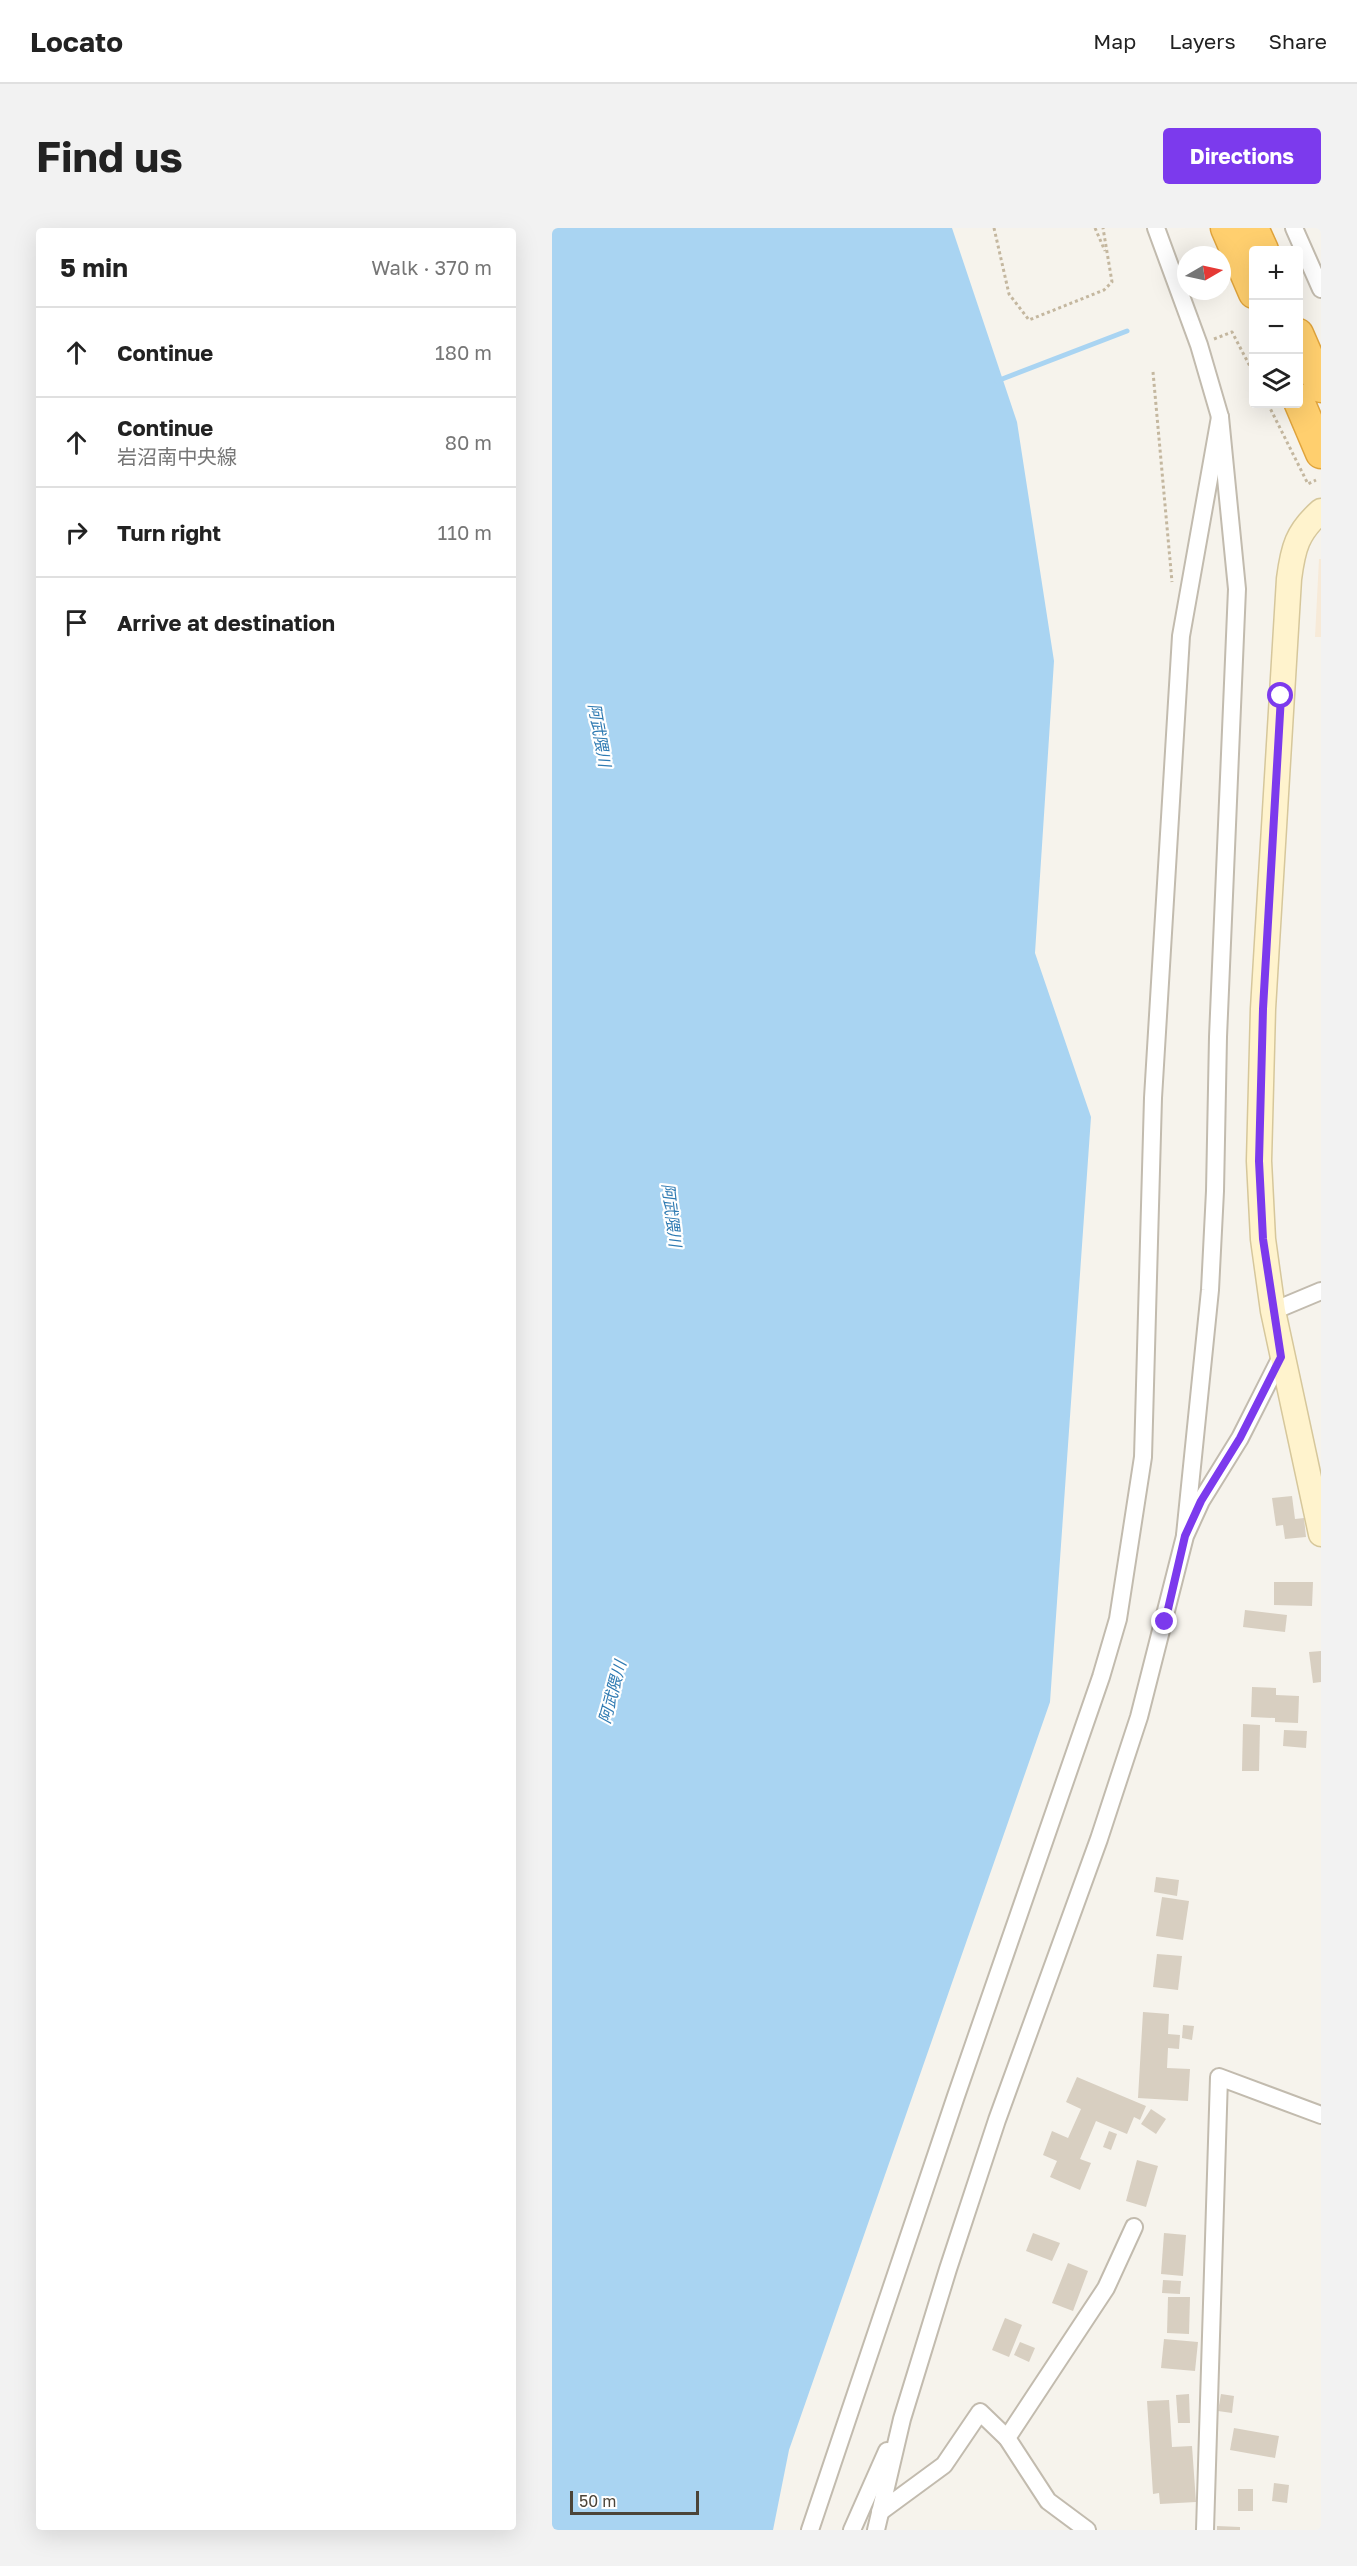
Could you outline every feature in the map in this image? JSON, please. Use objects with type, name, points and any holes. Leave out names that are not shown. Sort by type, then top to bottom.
[{"type":"highway","points":[[1226,228],[1249,281]]},
{"type":"highway","points":[[1253,228],[1261,246]]},
{"type":"highway","points":[[1303,344],[1321,387]]},
{"type":"highway","points":[[1302,408],[1319,467]]},
{"type":"street","points":[[876,2530],[902,2419],[948,2269],[997,2120],[1098,1839],[1139,1717],[1185,1535],[1210,1290],[1237,589],[1220,417],[1199,345],[1156,228]]},
{"type":"street","points":[[1294,228],[1321,290]]},
{"type":"street","points":[[810,2530],[956,2096],[1101,1677],[1118,1619],[1143,1457],[1153,1098],[1181,636],[1220,417]]},
{"type":"street","points":[[1321,511],[1308,522],[1298,536],[1289,579],[1265,985],[1259,1161],[1263,1239],[1273,1311],[1281,1357],[1321,1534]]},
{"type":"street","points":[[1273,1311],[1321,1291]]},
{"type":"street","points":[[1185,1535],[1201,1501],[1240,1438],[1281,1357]]},
{"type":"street","points":[[1205,2530],[1220,2078],[1321,2115]]},
{"type":"street","points":[[1007,2438],[1106,2288],[1134,2227]]},
{"type":"street","points":[[880,2512],[944,2465],[980,2412],[1007,2438],[1048,2500],[1087,2530]]},
{"type":"street","points":[[852,2530],[902,2419]]},
{"type":"path","points":[[994,228],[1009,294],[1029,320],[1104,290],[1112,282],[1103,228]]},
{"type":"path","points":[[1095,228],[1107,255]]},
{"type":"path","points":[[1199,345],[1232,332],[1249,364]]},
{"type":"path","points":[[1153,372],[1173,587]]},
{"type":"path","points":[[1270,408],[1308,484],[1319,467]]},
{"type":"shaded area","points":[[1319,559],[1321,559],[1321,637],[1315,637]]},
{"type":"water","name":"阿武隈川","points":[[552,228],[952,228],[1017,422],[1054,661],[1035,953],[1091,1117],[1050,1702],[789,2450],[773,2530],[552,2530]]},
{"type":"building","points":[[1292,1496],[1295,1519],[1304,1518],[1306,1537],[1285,1539],[1283,1525],[1276,1526],[1272,1498]]},
{"type":"building","points":[[1274,1582],[1313,1582],[1312,1606],[1274,1605]]},
{"type":"building","points":[[1245,1610],[1287,1615],[1285,1632],[1243,1627]]},
{"type":"building","points":[[1321,1651],[1321,1682],[1313,1683],[1309,1652]]},
{"type":"building","points":[[1252,1687],[1276,1688],[1276,1695],[1299,1696],[1298,1723],[1275,1722],[1275,1718],[1251,1717]]},
{"type":"building","points":[[1243,1724],[1260,1725],[1259,1771],[1242,1771]]},
{"type":"building","points":[[1284,1730],[1307,1731],[1306,1748],[1283,1746]]},
{"type":"building","points":[[1156,1877],[1179,1880],[1177,1896],[1154,1892]]},
{"type":"building","points":[[1162,1897],[1189,1901],[1183,1940],[1156,1936]]},
{"type":"building","points":[[1157,1954],[1182,1956],[1178,1990],[1153,1987]]},
{"type":"building","points":[[1143,2012],[1169,2014],[1168,2034],[1180,2035],[1179,2049],[1168,2048],[1167,2068],[1190,2069],[1188,2101],[1138,2098]]},
{"type":"building","points":[[1183,2025],[1194,2026],[1192,2040],[1182,2038]]},
{"type":"building","points":[[1077,2077],[1146,2106],[1140,2120],[1134,2117],[1127,2134],[1096,2121],[1080,2159],[1091,2163],[1080,2190],[1050,2177],[1057,2161],[1043,2155],[1052,2131],[1068,2138],[1081,2109],[1066,2102]]},
{"type":"building","points":[[1151,2109],[1166,2119],[1156,2134],[1141,2124]]},
{"type":"building","points":[[1109,2131],[1117,2134],[1111,2150],[1103,2147]]},
{"type":"building","points":[[1137,2160],[1158,2166],[1146,2207],[1126,2201]]},
{"type":"building","points":[[1033,2233],[1060,2243],[1052,2261],[1026,2251]]},
{"type":"building","points":[[1164,2233],[1186,2235],[1183,2276],[1161,2274]]},
{"type":"building","points":[[1068,2263],[1088,2271],[1073,2311],[1052,2303]]},
{"type":"building","points":[[1163,2280],[1181,2281],[1180,2294],[1162,2293]]},
{"type":"building","points":[[1168,2297],[1190,2297],[1189,2334],[1167,2333]]},
{"type":"building","points":[[1005,2318],[1022,2325],[1009,2357],[992,2350]]},
{"type":"building","points":[[1164,2339],[1198,2342],[1195,2371],[1161,2368]]},
{"type":"building","points":[[1020,2342],[1035,2348],[1029,2362],[1014,2355]]},
{"type":"building","points":[[1189,2394],[1190,2423],[1178,2423],[1176,2395]]},
{"type":"building","points":[[1221,2394],[1234,2396],[1232,2413],[1218,2411]]},
{"type":"building","points":[[1169,2400],[1172,2447],[1192,2446],[1196,2502],[1160,2504],[1159,2493],[1153,2494],[1147,2401]]},
{"type":"building","points":[[1234,2428],[1279,2436],[1275,2458],[1230,2450]]},
{"type":"building","points":[[1274,2483],[1289,2485],[1287,2503],[1272,2501]]},
{"type":"building","points":[[1238,2489],[1253,2489],[1253,2511],[1238,2511]]},
{"type":"building","points":[[1217,2526],[1240,2527],[1240,2530],[1217,2530]]},
{"type":"waterway","points":[[997,381],[1127,331]]},
{"type":"route","points":[[1165,1622],[1185,1536],[1201,1501],[1240,1438],[1281,1357],[1263,1239],[1259,1161],[1263,1009],[1281,696]]}]
